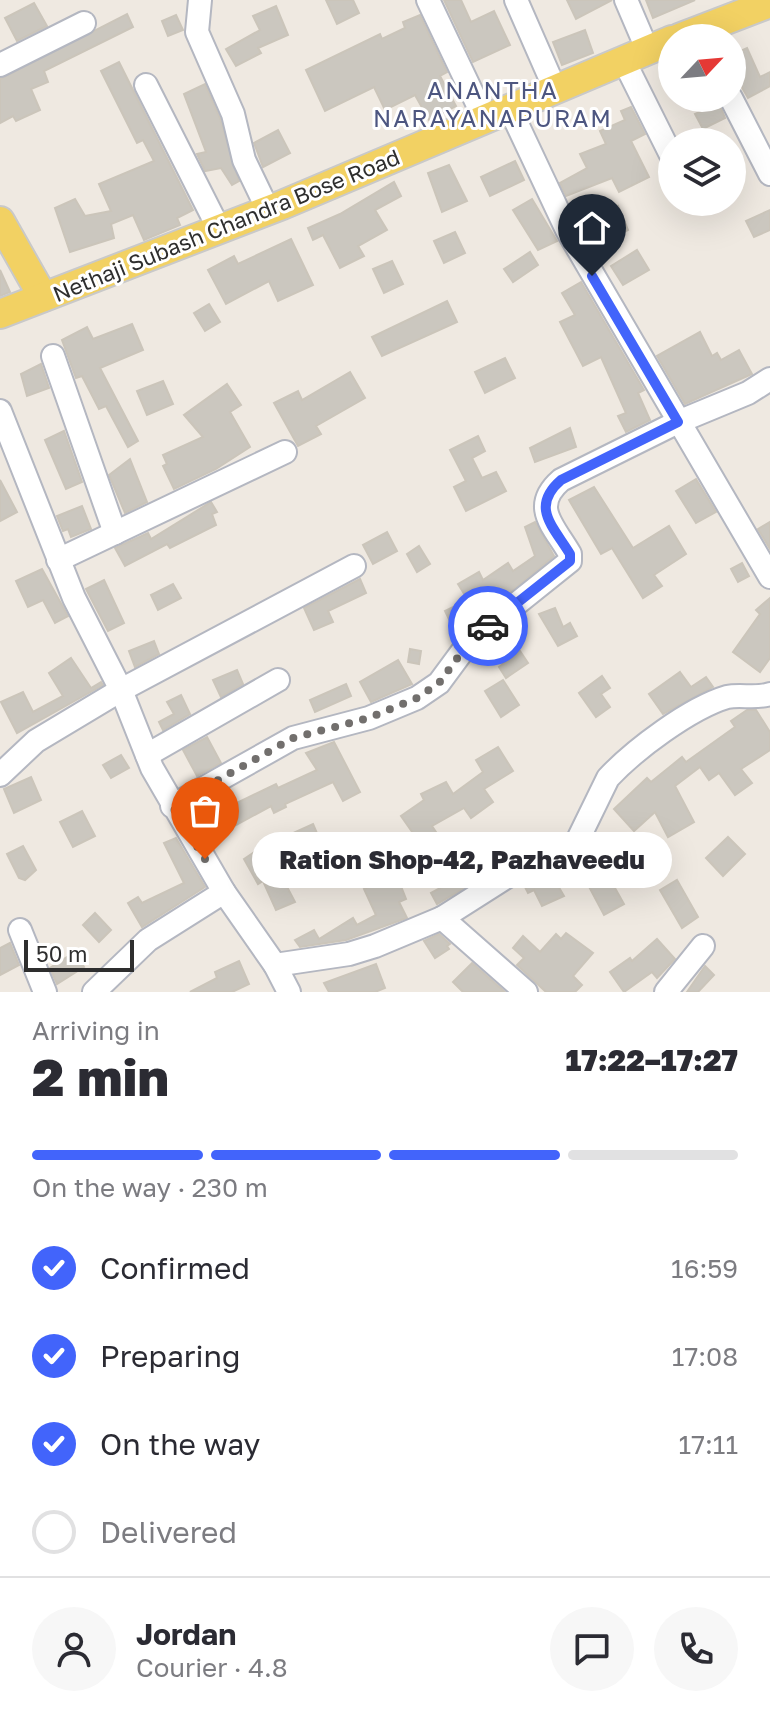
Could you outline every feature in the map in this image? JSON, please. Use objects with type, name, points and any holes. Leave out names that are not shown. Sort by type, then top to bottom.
[{"type":"main road","name":"Nethaji Subash Chandra Bose Road","points":[[717,24],[770,3]]},
{"type":"main road","name":"Nethaji Subash Chandra Bose Road","points":[[0,314],[268,210],[658,47]]},
{"type":"main road","points":[[0,221],[43,297]]},
{"type":"street","points":[[200,0],[197,32],[233,114],[244,160],[268,210]]},
{"type":"street","points":[[428,0],[556,211],[770,577]]},
{"type":"street","points":[[516,0],[555,89]]},
{"type":"street","points":[[626,0],[658,32]]},
{"type":"street","points":[[0,65],[84,23]]},
{"type":"street","points":[[146,85],[219,229]]},
{"type":"street","points":[[738,112],[770,174]]},
{"type":"street","points":[[53,356],[115,533]]},
{"type":"street","points":[[172,806],[293,738],[369,718],[417,698],[439,683],[470,641],[570,561],[570,554],[545,511],[544,500],[551,488],[561,480],[678,422],[748,393],[770,379]]},
{"type":"street","points":[[0,411],[58,560],[121,690],[172,806],[224,892],[275,965],[289,992]]},
{"type":"street","points":[[58,560],[285,452]]},
{"type":"street","points":[[0,775],[36,741],[121,690],[354,566]]},
{"type":"street","points":[[147,755],[278,680]]},
{"type":"street","points":[[275,965],[349,954],[442,918],[519,869],[566,864],[574,854],[608,778],[687,716],[730,696],[770,694]]},
{"type":"street","points":[[94,992],[148,940],[224,892]]},
{"type":"street","points":[[442,918],[526,992]]},
{"type":"street","points":[[20,930],[45,992]]},
{"type":"street","points":[[666,992],[703,946]]},
{"type":"building","points":[[326,0],[353,0],[359,13],[337,24]]},
{"type":"building","points":[[444,0],[461,0],[471,22],[494,11],[510,45],[473,62]]},
{"type":"building","points":[[567,0],[612,0],[576,19]]},
{"type":"building","points":[[646,0],[695,0],[653,18]]},
{"type":"building","points":[[34,3],[47,26],[17,41],[5,18]]},
{"type":"building","points":[[276,6],[288,35],[258,48],[261,53],[236,66],[226,49],[260,30],[253,16]]},
{"type":"building","points":[[127,14],[133,27],[44,71],[48,82],[31,89],[40,110],[16,121],[13,116],[0,123],[0,79]]},
{"type":"building","points":[[176,15],[183,30],[168,36],[162,21]]},
{"type":"building","points":[[420,15],[447,72],[440,76],[456,106],[429,120],[415,95],[385,110],[374,87],[325,111],[306,70],[380,34],[382,39],[405,28],[403,22]]},
{"type":"building","points":[[585,30],[593,53],[562,65],[553,42]]},
{"type":"building","points":[[746,48],[760,77],[770,72],[770,86],[748,98],[746,94]]},
{"type":"building","points":[[119,62],[193,210],[177,218],[180,225],[144,240],[133,215],[111,224],[114,238],[70,252],[55,208],[75,199],[85,216],[111,211],[99,184],[154,161],[143,140],[137,143],[101,71]]},
{"type":"building","points":[[205,84],[220,118],[239,181],[232,185],[221,168],[205,171],[197,154],[206,152],[184,94]]},
{"type":"building","points":[[631,107],[645,134],[631,141],[649,177],[619,192],[612,178],[566,196],[560,183],[587,168],[580,154],[606,144],[600,131],[625,120],[621,111]]},
{"type":"building","points":[[723,112],[725,118],[702,128],[695,114]]},
{"type":"building","points":[[278,130],[290,153],[263,167],[254,143]]},
{"type":"building","points":[[515,161],[524,180],[490,196],[481,177]]},
{"type":"building","points":[[449,165],[467,201],[442,212],[428,173]]},
{"type":"building","points":[[394,182],[401,196],[375,210],[387,230],[358,246],[364,256],[340,268],[323,235],[313,240],[308,228],[340,214]]},
{"type":"building","points":[[532,199],[557,241],[538,250],[513,210]]},
{"type":"building","points":[[618,206],[628,230],[593,247],[581,227]]},
{"type":"building","points":[[770,210],[770,230],[754,237],[746,221]]},
{"type":"building","points":[[455,232],[465,253],[444,263],[434,241]]},
{"type":"building","points":[[291,239],[313,285],[278,301],[269,281],[226,304],[208,270],[234,256],[238,264]]},
{"type":"building","points":[[637,250],[649,270],[623,285],[611,266]]},
{"type":"building","points":[[530,252],[538,265],[513,282],[504,269]]},
{"type":"building","points":[[392,261],[403,284],[384,293],[373,269]]},
{"type":"building","points":[[0,270],[10,292],[0,296]]},
{"type":"building","points":[[581,282],[644,390],[638,393],[650,420],[626,432],[618,416],[626,413],[601,357],[583,366],[560,322],[575,315],[562,293]]},
{"type":"building","points":[[447,301],[457,322],[382,356],[372,337]]},
{"type":"building","points":[[209,304],[220,322],[205,331],[194,313]]},
{"type":"building","points":[[132,324],[143,350],[100,368],[138,441],[128,447],[106,406],[99,409],[82,376],[76,378],[62,340],[87,327],[93,339]]},
{"type":"building","points":[[700,332],[712,356],[717,353],[721,360],[739,350],[752,374],[685,404],[657,356]]},
{"type":"building","points":[[505,358],[515,378],[485,393],[475,372]]},
{"type":"building","points":[[41,364],[49,388],[27,396],[21,374]]},
{"type":"building","points":[[350,372],[365,398],[316,426],[321,434],[298,446],[274,403],[298,391],[302,400]]},
{"type":"building","points":[[163,381],[173,404],[147,415],[137,391]]},
{"type":"building","points":[[227,384],[241,405],[230,412],[250,447],[216,469],[174,489],[163,466],[167,464],[163,455],[203,437],[184,415]]},
{"type":"building","points":[[570,428],[576,447],[535,462],[530,448]]},
{"type":"building","points":[[64,431],[82,482],[66,489],[45,440]]},
{"type":"building","points":[[478,436],[485,451],[472,458],[482,478],[496,472],[506,491],[466,511],[454,487],[466,481],[450,450]]},
{"type":"building","points":[[130,459],[147,502],[125,513],[109,475]]},
{"type":"building","points":[[696,479],[716,512],[696,523],[676,491]]},
{"type":"building","points":[[0,480],[17,512],[0,521]]},
{"type":"building","points":[[594,487],[633,548],[669,526],[686,554],[654,575],[662,586],[643,598],[612,548],[601,554],[569,500]]},
{"type":"building","points":[[211,502],[217,512],[212,514],[216,525],[170,548],[167,544],[125,566],[115,548],[148,533],[151,539]]},
{"type":"building","points":[[82,506],[91,529],[71,537],[68,529],[63,531],[57,516]]},
{"type":"building","points":[[535,522],[554,556],[457,636],[445,611],[468,600],[458,584],[479,572],[483,580],[508,563],[513,571],[535,556],[525,527]]},
{"type":"building","points":[[770,522],[770,549],[758,529]]},
{"type":"building","points":[[387,532],[397,551],[373,564],[363,545]]},
{"type":"building","points":[[419,546],[430,564],[417,572],[407,554]]},
{"type":"building","points":[[742,563],[749,576],[738,582],[731,569]]},
{"type":"building","points":[[42,569],[68,616],[55,623],[43,600],[28,607],[16,581]]},
{"type":"building","points":[[360,579],[366,593],[328,611],[333,622],[314,630],[304,608]]},
{"type":"building","points":[[104,580],[124,623],[108,631],[86,589]]},
{"type":"building","points":[[173,584],[181,598],[158,610],[151,595]]},
{"type":"building","points":[[770,598],[770,658],[760,672],[733,652],[760,614],[756,610]]},
{"type":"building","points":[[555,608],[563,627],[570,623],[577,636],[558,646],[539,614]]},
{"type":"building","points":[[154,641],[159,654],[135,667],[129,651]]},
{"type":"building","points":[[514,642],[528,663],[506,678],[499,667],[503,664],[497,654]]},
{"type":"building","points":[[410,649],[421,651],[419,664],[408,662]]},
{"type":"building","points":[[71,658],[91,688],[101,682],[103,685],[17,733],[1,702],[23,692],[33,712],[63,696],[49,673]]},
{"type":"building","points":[[398,660],[412,684],[371,702],[360,682]]},
{"type":"building","points":[[237,670],[243,684],[221,697],[213,680]]},
{"type":"building","points":[[680,672],[691,687],[706,677],[713,687],[663,714],[649,694]]},
{"type":"building","points":[[602,676],[610,688],[601,694],[610,707],[596,717],[579,693]]},
{"type":"building","points":[[503,680],[519,705],[501,717],[485,691]]},
{"type":"building","points":[[346,684],[351,696],[315,712],[310,700]]},
{"type":"building","points":[[181,695],[190,714],[163,730],[159,722],[174,714],[167,702]]},
{"type":"building","points":[[747,710],[756,710],[770,732],[770,750],[741,769],[752,783],[735,795],[719,773],[709,780],[700,767],[675,786],[694,822],[668,837],[655,812],[634,831],[614,809],[647,778],[651,782],[682,757],[686,762],[735,727],[731,721]]},
{"type":"building","points":[[207,737],[221,763],[197,776],[183,750]]},
{"type":"building","points":[[334,742],[360,792],[343,801],[333,782],[285,804],[286,807],[274,813],[271,806],[218,835],[208,817],[276,784],[278,788],[317,770],[306,753]]},
{"type":"building","points":[[498,747],[513,771],[484,789],[493,802],[471,818],[464,808],[432,826],[438,835],[422,846],[401,816],[424,800],[421,794],[446,782],[453,794],[483,772],[476,760]]},
{"type":"building","points":[[121,755],[129,768],[111,778],[103,765]]},
{"type":"building","points":[[31,777],[41,800],[14,813],[4,789]]},
{"type":"building","points":[[82,811],[95,836],[73,847],[60,822]]},
{"type":"building","points":[[313,824],[322,845],[300,854],[291,834]]},
{"type":"building","points":[[509,835],[522,854],[437,904],[431,893],[459,878],[453,872],[471,852],[478,858]]},
{"type":"building","points":[[728,837],[745,854],[723,876],[706,858]]},
{"type":"building","points":[[176,838],[205,887],[142,927],[128,903],[138,897],[142,903],[184,883],[164,843]]},
{"type":"building","points":[[382,838],[406,899],[399,902],[407,918],[346,940],[300,947],[295,940],[314,930],[319,939],[353,918],[357,925],[376,915],[364,889],[377,883],[359,850]]},
{"type":"building","points":[[646,842],[660,855],[651,865],[637,852]]},
{"type":"building","points":[[265,845],[295,902],[276,910],[263,881],[258,884],[244,859]]},
{"type":"building","points":[[23,846],[36,870],[25,880],[19,878],[7,854]]},
{"type":"building","points":[[606,872],[624,904],[604,915],[587,883]]},
{"type":"building","points":[[547,880],[551,887],[557,884],[564,896],[542,906],[534,890],[528,893],[523,883]]},
{"type":"building","points":[[677,880],[698,917],[682,928],[660,890]]},
{"type":"building","points":[[95,913],[111,930],[99,942],[83,925]]},
{"type":"building","points":[[566,933],[593,953],[573,976],[582,985],[575,992],[546,992],[517,965],[524,958],[513,948],[523,936],[540,952],[556,934],[561,939]]},
{"type":"building","points":[[439,934],[450,944],[447,946],[449,949],[435,958],[424,941]]},
{"type":"building","points":[[657,939],[675,959],[657,978],[652,972],[624,992],[610,972],[630,958],[632,961]]},
{"type":"building","points":[[10,943],[19,965],[0,975],[0,948]]},
{"type":"building","points":[[75,952],[84,967],[57,984],[50,968]]},
{"type":"building","points":[[239,961],[249,984],[232,992],[190,992],[217,978],[215,972]]},
{"type":"building","points":[[472,963],[505,992],[463,992],[453,982]]},
{"type":"building","points":[[376,964],[385,988],[375,992],[329,992],[324,983]]},
{"type":"building","points":[[705,966],[714,975],[698,992],[687,992]]},
{"type":"way so far","points":[[205,859],[172,806],[311,730],[369,718],[417,698],[439,683],[470,641],[488,626]]},
{"type":"place","name":"Ration Shop-42, Pazhaveedu","points":[[205,859]]},
{"type":"district","name":"ANANTHA NARAYANAPURAM","points":[[493,103]]},
{"type":"route","points":[[488,626],[572,558],[545,511],[544,500],[551,488],[561,480],[678,422],[592,276]]}]
